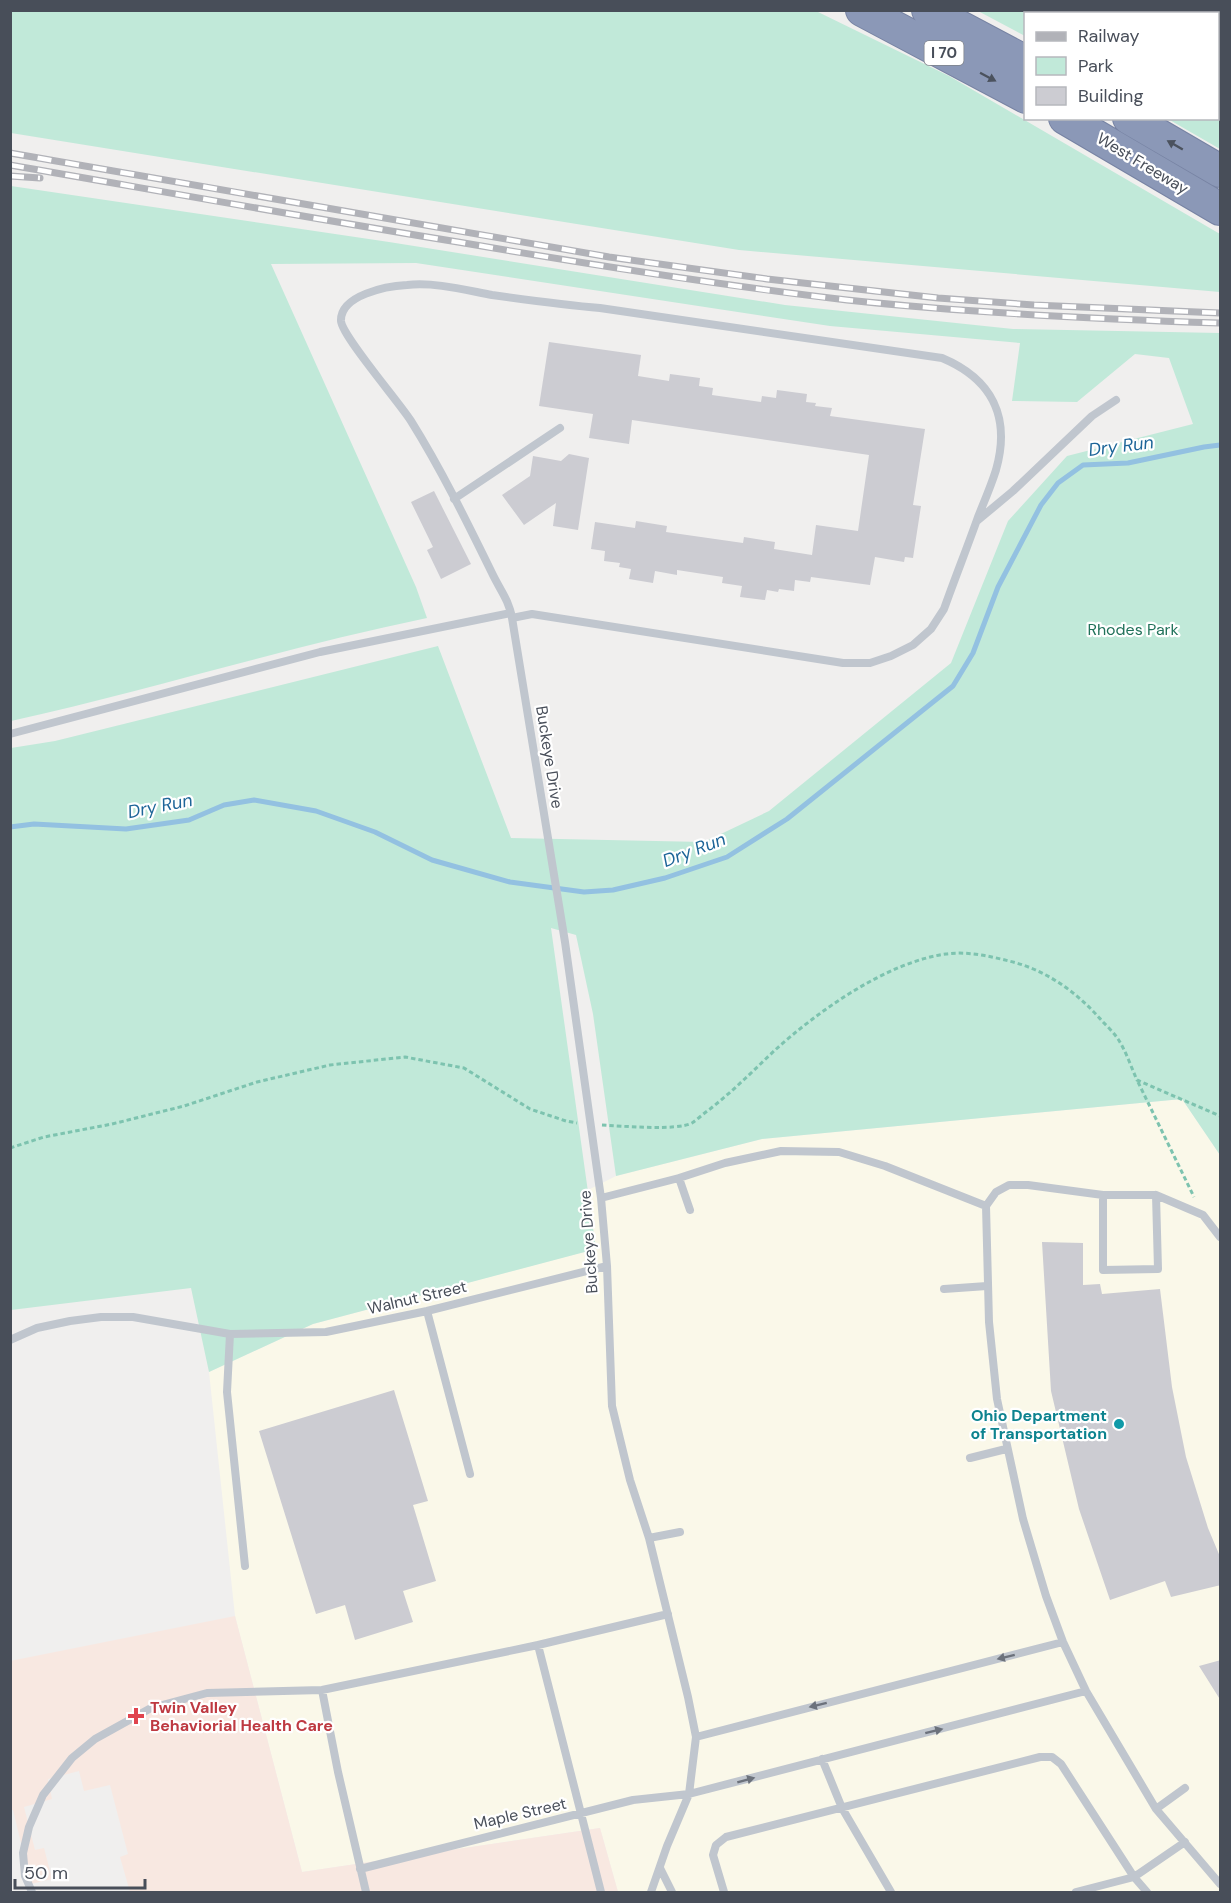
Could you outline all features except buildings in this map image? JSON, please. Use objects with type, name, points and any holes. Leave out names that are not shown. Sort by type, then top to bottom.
[{"type":"highway","name":"I 70","points":[[862,10],[1024,96]]},
{"type":"highway","name":"I 70","points":[[928,10],[1024,61]]},
{"type":"highway","name":"West Freeway","points":[[1068,120],[1221,209]]},
{"type":"highway","name":"West Freeway","points":[[1133,120],[1221,171]]},
{"type":"lane","points":[[10,734],[320,652],[511,612],[843,663],[870,663],[891,657],[912,645],[931,629],[944,609],[996,469],[1001,443],[1000,419],[991,397],[978,379],[961,366],[942,358],[600,308],[550,304],[434,285],[407,285],[381,289],[354,299],[345,308],[341,319],[342,328],[410,420],[454,499],[511,612]]},
{"type":"lane","points":[[976,521],[1013,491],[1092,416],[1116,400]]},
{"type":"lane","points":[[454,499],[560,428]]},
{"type":"lane","name":"Buckeye Drive","points":[[511,612],[565,942],[601,1198],[607,1266],[612,1406],[630,1480],[649,1538],[696,1737],[689,1794],[651,1893]]},
{"type":"lane","points":[[601,1198],[679,1178],[725,1163],[781,1151],[839,1152],[885,1166],[986,1206]]},
{"type":"lane","points":[[679,1178],[690,1210]]},
{"type":"lane","points":[[1221,1237],[1203,1215],[1156,1196],[1103,1195],[1029,1185],[1009,1185],[996,1192],[986,1206],[987,1286],[997,1399],[1006,1449],[1046,1596],[1063,1642],[1086,1691],[1156,1809],[1221,1884]]},
{"type":"lane","points":[[1103,1195],[1103,1270],[1158,1269],[1156,1196]]},
{"type":"lane","name":"Walnut Street","points":[[10,1340],[37,1328],[101,1317],[133,1317],[230,1334],[326,1332],[427,1311],[607,1266]]},
{"type":"lane","points":[[944,1289],[987,1286]]},
{"type":"lane","points":[[427,1311],[470,1474]]},
{"type":"lane","points":[[230,1334],[226,1392],[245,1566]]},
{"type":"lane","points":[[970,1458],[1006,1449]]},
{"type":"lane","points":[[649,1538],[680,1532]]},
{"type":"lane","points":[[32,1893],[25,1876],[23,1853],[33,1816],[43,1795],[72,1758],[95,1739],[151,1708],[207,1692],[322,1690],[538,1645],[668,1614]]},
{"type":"lane","points":[[696,1737],[1063,1642]]},
{"type":"lane","points":[[538,1645],[601,1893]]},
{"type":"lane","points":[[322,1690],[366,1893]]},
{"type":"lane","name":"Maple Street","points":[[360,1869],[633,1800],[689,1794],[1086,1691]]},
{"type":"lane","points":[[724,1893],[713,1855],[716,1845],[726,1837],[1040,1757],[1052,1757],[1061,1764],[1134,1877],[1147,1893]]},
{"type":"lane","points":[[822,1760],[842,1808],[891,1893]]},
{"type":"lane","points":[[1156,1809],[1185,1788]]},
{"type":"lane","points":[[1076,1893],[1134,1877],[1185,1842]]},
{"type":"lane","points":[[660,1868],[672,1893]]},
{"type":"path","points":[[10,1148],[44,1137],[112,1124],[184,1106],[257,1083],[330,1065],[405,1057],[464,1068],[530,1109],[566,1122],[662,1127],[691,1124],[734,1090],[776,1050],[824,1012],[867,983],[922,959],[948,954],[990,957],[1017,963],[1044,973],[1071,990],[1093,1010],[1117,1039],[1203,1215]]},
{"type":"path","points":[[1137,1080],[1221,1116]]},
{"type":"shaded area","points":[[1182,1099],[1220,1155],[1220,1892],[618,1892],[600,1828],[302,1872],[235,1616],[209,1372],[313,1324],[595,1249],[588,1190],[616,1176],[762,1139]]},
{"type":"shaded area","name":"Twin Valley Behaviorial Health Care","points":[[235,1616],[302,1872],[600,1828],[618,1892],[130,1892],[120,1857],[128,1854],[110,1785],[84,1791],[79,1771],[48,1779],[52,1799],[24,1807],[35,1850],[44,1848],[52,1879],[31,1884],[13,1810],[11,1810],[10,1661]]},
{"type":"green space","points":[[1202,10],[1205,12],[1024,12],[1024,35],[978,11]]},
{"type":"green space","points":[[10,11],[816,11],[949,76],[1220,234],[1220,292],[739,250],[11,133]]},
{"type":"green space","points":[[1219,20],[1220,21],[1220,149],[1170,120],[1219,120]]},
{"type":"green space","name":"Rhodes Park","points":[[11,186],[389,242],[785,305],[1013,329],[1220,333],[1220,1155],[1182,1099],[762,1139],[616,1176],[593,1014],[576,935],[551,928],[596,1249],[313,1324],[209,1372],[191,1288],[11,1310],[11,748],[55,741],[438,646],[511,838],[704,842],[769,811],[951,663],[1008,521],[1067,456],[1193,424],[1169,358],[1135,354],[1077,402],[1012,401],[1020,343],[830,326],[416,263],[271,264],[416,587],[427,618],[322,642],[11,721]]},
{"type":"waterway","name":"Dry Run","points":[[10,827],[34,824],[126,829],[189,820],[224,805],[254,800],[316,811],[375,832],[432,860],[510,882],[584,892],[613,890],[665,878],[727,857],[787,819],[953,686],[973,653],[998,587],[1041,505],[1058,483],[1083,465],[1128,463],[1220,445]]},
{"type":"railway","points":[[10,153],[609,257],[767,279],[938,298],[1034,305],[1220,313]]},
{"type":"railway","points":[[10,165],[555,258],[798,294],[894,305],[987,312],[1220,323]]},
{"type":"railway","points":[[10,176],[40,178]]},
{"type":"place","name":"Ohio Department of Transportation","points":[[1119,1424]]},
{"type":"place","name":"Twin Valley Behaviorial Health Care","points":[[136,1716]]}]
